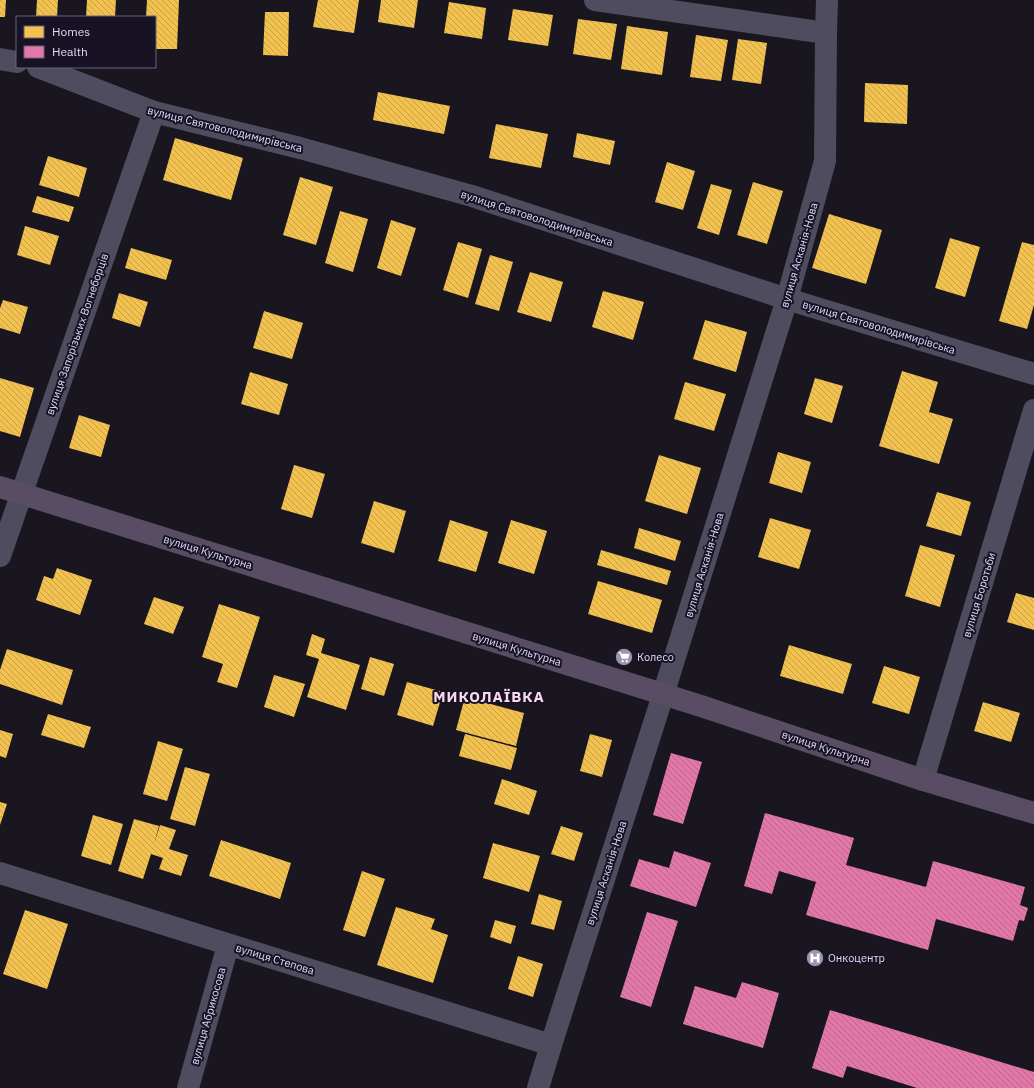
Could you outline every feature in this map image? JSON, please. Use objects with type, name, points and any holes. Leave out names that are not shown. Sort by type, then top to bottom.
[{"type":"main road","name":"вулиця Культурна","points":[[0,487],[702,706],[923,780],[1034,813]]},
{"type":"street","points":[[595,0],[826,34]]},
{"type":"street","name":"вулиця Асканія-Нова","points":[[538,1088],[787,299],[825,161],[827,0]]},
{"type":"street","points":[[0,59],[16,62]]},
{"type":"street","name":"вулиця Святоволодимирівська","points":[[41,68],[154,112],[300,148],[472,196],[787,299],[1034,374]]},
{"type":"street","name":"вулиця Запорізьких Вогнеборців","points":[[0,556],[154,112]]},
{"type":"street","name":"вулиця Боротьби","points":[[923,780],[1034,410]]},
{"type":"street","name":"вулиця Степова","points":[[0,873],[551,1045]]},
{"type":"street","name":"вулиця Абрикосова","points":[[188,1088],[228,945]]},
{"type":"building: Homes","points":[[0,0],[6,0],[5,17],[0,17]]},
{"type":"building: Homes","points":[[37,0],[58,0],[57,16],[36,16]]},
{"type":"building: Homes","points":[[87,0],[116,0],[115,16],[86,16]]},
{"type":"building: Homes","points":[[147,0],[179,0],[177,49],[156,49],[156,16],[146,16]]},
{"type":"building: Homes","points":[[318,0],[359,0],[354,33],[313,27]]},
{"type":"building: Homes","points":[[381,0],[418,0],[414,28],[378,22]]},
{"type":"building: Homes","points":[[449,2],[486,8],[482,39],[444,33]]},
{"type":"building: Homes","points":[[513,9],[553,15],[548,46],[508,40]]},
{"type":"building: Homes","points":[[265,12],[289,12],[288,56],[263,55]]},
{"type":"building: Homes","points":[[578,19],[617,24],[611,60],[573,54]]},
{"type":"building: Homes","points":[[627,26],[668,32],[662,75],[621,69]]},
{"type":"building: Homes","points":[[696,35],[728,40],[721,81],[690,77]]},
{"type":"building: Homes","points":[[738,39],[767,43],[761,84],[732,80]]},
{"type":"building: Homes","points":[[865,83],[908,85],[907,124],[864,122]]},
{"type":"building: Homes","points":[[378,92],[450,106],[444,134],[373,120]]},
{"type":"building: Homes","points":[[496,124],[548,134],[541,168],[489,158]]},
{"type":"building: Homes","points":[[577,133],[615,141],[610,165],[573,157]]},
{"type":"building: Homes","points":[[175,138],[243,158],[231,200],[163,180]]},
{"type":"building: Homes","points":[[48,156],[87,168],[79,197],[39,185]]},
{"type":"building: Homes","points":[[667,162],[695,171],[683,210],[655,202]]},
{"type":"building: Homes","points":[[300,177],[333,187],[316,245],[283,235]]},
{"type":"building: Homes","points":[[753,182],[783,191],[767,244],[737,235]]},
{"type":"building: Homes","points":[[711,184],[732,190],[719,235],[697,228]]},
{"type":"building: Homes","points":[[37,196],[74,207],[69,222],[32,212]]},
{"type":"building: Homes","points":[[340,211],[368,219],[353,272],[325,263]]},
{"type":"building: Homes","points":[[829,214],[882,230],[866,284],[812,268]]},
{"type":"building: Homes","points":[[391,220],[416,228],[401,276],[377,268]]},
{"type":"building: Homes","points":[[25,226],[59,236],[50,265],[17,255]]},
{"type":"building: Homes","points":[[950,238],[980,247],[965,297],[935,288]]},
{"type":"building: Homes","points":[[458,242],[482,249],[468,298],[443,290]]},
{"type":"building: Homes","points":[[1022,242],[1034,245],[1034,305],[1027,329],[999,321]]},
{"type":"building: Homes","points":[[131,248],[172,260],[166,280],[125,268]]},
{"type":"building: Homes","points":[[490,255],[513,262],[499,311],[475,304]]},
{"type":"building: Homes","points":[[530,272],[563,282],[551,322],[517,312]]},
{"type":"building: Homes","points":[[603,291],[644,302],[633,340],[592,327]]},
{"type":"building: Homes","points":[[119,293],[148,302],[140,327],[112,318]]},
{"type":"building: Homes","points":[[3,300],[28,307],[20,334],[0,328],[0,308]]},
{"type":"building: Homes","points":[[264,311],[303,323],[292,359],[253,348]]},
{"type":"building: Homes","points":[[705,320],[747,332],[736,372],[693,359]]},
{"type":"building: Homes","points":[[902,371],[938,382],[929,412],[953,419],[939,464],[879,446]]},
{"type":"building: Homes","points":[[250,372],[288,384],[279,415],[241,404]]},
{"type":"building: Homes","points":[[0,378],[34,388],[20,437],[0,431]]},
{"type":"building: Homes","points":[[815,378],[843,386],[832,423],[804,414]]},
{"type":"building: Homes","points":[[685,382],[726,394],[714,431],[674,419]]},
{"type":"building: Homes","points":[[79,415],[110,425],[101,457],[69,448]]},
{"type":"building: Homes","points":[[778,452],[811,462],[802,493],[769,483]]},
{"type":"building: Homes","points":[[659,455],[701,468],[687,514],[645,501]]},
{"type":"building: Homes","points":[[294,465],[325,474],[312,518],[281,509]]},
{"type":"building: Homes","points":[[937,492],[971,502],[961,536],[926,526]]},
{"type":"building: Homes","points":[[374,501],[406,511],[394,553],[361,543]]},
{"type":"building: Homes","points":[[770,518],[811,530],[799,569],[758,557]]},
{"type":"building: Homes","points":[[450,520],[488,532],[476,572],[438,561]]},
{"type":"building: Homes","points":[[511,520],[547,531],[534,574],[498,563]]},
{"type":"building: Homes","points":[[639,528],[681,541],[675,561],[634,548]]},
{"type":"building: Homes","points":[[920,545],[955,555],[940,607],[905,596]]},
{"type":"building: Homes","points":[[601,550],[671,571],[667,585],[597,565]]},
{"type":"building: Homes","points":[[57,568],[92,580],[80,615],[36,600],[44,576],[53,579]]},
{"type":"building: Homes","points":[[598,581],[662,600],[652,633],[588,614]]},
{"type":"building: Homes","points":[[1016,593],[1034,598],[1034,630],[1007,622]]},
{"type":"building: Homes","points":[[154,597],[184,607],[173,634],[144,624]]},
{"type":"building: Homes","points":[[219,604],[260,617],[237,688],[217,682],[223,664],[202,657]]},
{"type":"building: Homes","points":[[312,634],[325,639],[321,653],[360,665],[346,710],[307,697],[319,659],[306,655]]},
{"type":"building: Homes","points":[[789,645],[852,664],[843,694],[780,676]]},
{"type":"building: Homes","points":[[7,649],[73,670],[62,705],[0,684],[0,670]]},
{"type":"building: Homes","points":[[370,657],[394,664],[384,696],[361,689]]},
{"type":"building: Homes","points":[[884,666],[920,677],[909,714],[872,703]]},
{"type":"building: Homes","points":[[274,675],[305,684],[294,717],[264,707]]},
{"type":"building: Homes","points":[[407,682],[443,692],[433,726],[397,715]]},
{"type":"building: Homes","points":[[465,697],[524,713],[516,746],[456,730]]},
{"type":"building: Homes","points":[[983,702],[1020,713],[1011,742],[974,731]]},
{"type":"building: Homes","points":[[48,714],[91,727],[84,748],[41,735]]},
{"type":"building: Homes","points":[[0,730],[13,734],[6,758],[0,756]]},
{"type":"building: Homes","points":[[465,734],[517,748],[511,770],[459,756]]},
{"type":"building: Homes","points":[[590,734],[612,740],[602,777],[580,771]]},
{"type":"building: Homes","points":[[158,741],[183,749],[167,801],[143,794]]},
{"type":"building: Homes","points":[[185,767],[210,774],[195,826],[170,819]]},
{"type":"building: Homes","points":[[502,779],[537,791],[529,815],[494,804]]},
{"type":"building: Homes","points":[[0,802],[7,804],[0,825]]},
{"type":"building: Homes","points":[[93,815],[123,824],[111,865],[81,856]]},
{"type":"building: Homes","points":[[134,819],[159,826],[154,844],[160,825],[176,830],[169,849],[188,855],[181,876],[159,869],[163,858],[151,854],[143,879],[118,871]]},
{"type":"building: Homes","points":[[561,826],[583,833],[574,861],[551,854]]},
{"type":"building: Homes","points":[[221,840],[291,863],[280,899],[209,876]]},
{"type":"building: Homes","points":[[493,843],[540,856],[529,892],[483,878]]},
{"type":"building: Homes","points":[[362,871],[385,879],[365,937],[343,930]]},
{"type":"building: Homes","points":[[539,894],[562,901],[554,930],[531,924]]},
{"type":"building: Homes","points":[[396,907],[435,919],[431,929],[448,935],[433,983],[377,965]]},
{"type":"building: Homes","points":[[25,910],[68,924],[47,989],[3,974]]},
{"type":"building: Homes","points":[[495,920],[516,926],[511,944],[490,937]]},
{"type":"building: Homes","points":[[518,956],[543,964],[533,997],[508,989]]},
{"type":"building: Health","points":[[671,753],[702,762],[683,824],[653,815]]},
{"type":"building: Health","points":[[765,813],[854,838],[846,865],[926,887],[933,861],[1025,887],[1020,905],[1028,908],[1024,921],[1019,920],[1013,941],[936,919],[928,950],[806,915],[816,882],[779,871],[772,894],[744,886]]},
{"type":"building: Health","points":[[674,851],[711,863],[696,907],[630,886],[639,859],[669,868]]},
{"type":"building: Health","points":[[647,912],[678,921],[651,1007],[620,997]]},
{"type":"building: Health","points":[[742,982],[779,993],[763,1048],[683,1024],[695,986],[736,998]]},
{"type":"building: Health","points":[[830,1010],[1034,1072],[1034,1088],[917,1088],[847,1066],[843,1078],[812,1068]]},
{"type":"place","name":"Колесо","points":[[624,657]]},
{"type":"place","name":"Онкоцентр","points":[[815,958]]},
{"type":"district","name":"МИКОЛАЇВКА","points":[[489,697]]}]
